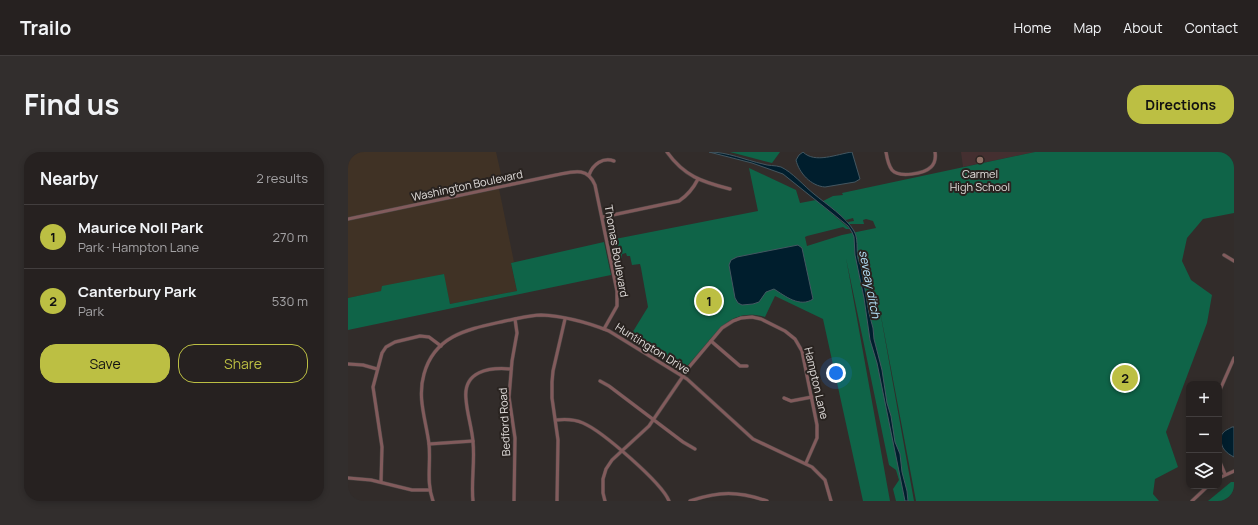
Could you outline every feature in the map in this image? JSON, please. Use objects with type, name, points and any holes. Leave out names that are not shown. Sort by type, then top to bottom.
[{"type":"street","points":[[667,152],[678,166],[698,179],[730,189]]},
{"type":"street","points":[[886,152],[891,168],[896,173],[901,175],[930,168],[935,161],[935,152]]},
{"type":"street","points":[[589,175],[598,162],[608,159],[614,161]]},
{"type":"street","name":"Washington Boulevard","points":[[348,219],[570,173],[578,172],[589,175]]},
{"type":"street","name":"Thomas Boulevard","points":[[589,175],[595,185],[603,217],[618,296],[615,311],[604,329]]},
{"type":"street","points":[[603,217],[679,201],[692,190],[698,179]]},
{"type":"street","points":[[1224,255],[1234,261]]},
{"type":"street","name":"Huntington Drive","points":[[434,501],[430,490],[429,444],[422,406],[421,390],[427,366],[441,346],[451,338],[466,330],[541,315],[565,319],[604,329],[683,376],[695,385],[753,439],[806,463],[818,471],[825,480],[832,501]]},
{"type":"street","name":"Hampton Lane","points":[[605,501],[602,487],[604,474],[612,460],[654,420],[683,376],[725,326],[736,320],[746,318],[761,319],[785,331],[795,339],[802,351],[818,433],[806,463]]},
{"type":"street","name":"Bedford Road","points":[[514,501],[515,438],[509,406],[509,397],[511,369],[517,333],[515,319]]},
{"type":"street","points":[[557,501],[558,440],[552,398],[552,382],[553,371],[565,319]]},
{"type":"street","points":[[381,482],[382,451],[373,395],[373,382],[384,350],[395,342],[425,336],[433,339],[441,346]]},
{"type":"street","points":[[711,341],[740,366],[747,366]]},
{"type":"street","points":[[1222,386],[1234,358]]},
{"type":"street","points":[[348,364],[363,365],[377,369]]},
{"type":"street","points":[[473,501],[473,441],[466,399],[468,383],[475,375],[485,370],[496,368],[511,369]]},
{"type":"street","points":[[600,381],[609,386],[683,442],[695,449]]},
{"type":"street","points":[[784,398],[791,401],[812,397]]},
{"type":"street","points":[[556,420],[572,420],[584,423],[622,451],[662,489],[669,501]]},
{"type":"street","points":[[429,444],[473,441]]},
{"type":"street","points":[[1222,467],[1225,474]]},
{"type":"street","points":[[1222,476],[1234,471]]},
{"type":"street","points":[[348,478],[371,480],[412,490],[430,490]]},
{"type":"street","points":[[1192,501],[1205,489]]},
{"type":"street","points":[[690,501],[721,493],[740,494],[766,501]]},
{"type":"shaded area","points":[[348,152],[496,152],[503,183],[498,184],[514,262],[511,263],[517,291],[450,304],[443,274],[382,291],[348,298]]},
{"type":"shaded area","name":"Carmel High School","points":[[961,152],[1035,152],[963,167]]},
{"type":"green space","points":[[730,152],[780,152],[772,163]]},
{"type":"green space","points":[[1035,152],[1234,152],[1234,213],[1203,219],[1187,238],[1182,261],[1191,280],[1212,295],[1207,323],[1166,432],[1178,467],[1155,479],[1153,494],[1159,501],[916,501],[878,300],[914,501],[896,501],[893,489],[899,480],[896,470],[889,465],[846,258],[890,501],[863,501],[823,319],[775,296],[765,317],[755,315],[739,316],[725,324],[682,372],[629,338],[648,307],[641,268],[640,264],[632,265],[630,256],[627,256],[626,253],[622,254],[622,258],[614,260],[610,240],[758,211],[749,168],[796,190],[800,203],[816,200],[850,229],[843,227],[807,236],[805,237],[807,246],[842,235],[876,228],[873,221],[866,219],[863,220],[864,224],[849,224],[848,222],[854,221],[853,218],[846,220],[823,201],[833,196]]},
{"type":"green space","points":[[604,242],[611,275],[348,330],[348,298],[381,291],[382,286],[444,274],[450,304],[517,291],[511,263]]},
{"type":"green space","points":[[1231,482],[1234,482],[1234,501],[1208,501]]},
{"type":"water","points":[[709,152],[730,155],[765,165],[779,166],[785,169],[841,216],[854,231],[857,239],[858,257],[861,266],[874,339],[882,370],[895,442],[900,454],[908,501],[905,501],[877,363],[870,340],[852,232],[848,226],[783,174],[752,163]]},
{"type":"water","points":[[803,152],[808,156],[820,158],[852,152],[860,179],[855,182],[825,187],[815,184],[806,178],[800,170],[796,160]]},
{"type":"water","points":[[798,245],[802,248],[813,299],[798,302],[788,298],[774,289],[766,292],[759,302],[742,305],[738,303],[735,298],[729,265],[731,260],[737,257]]},
{"type":"water","points":[[1234,427],[1234,457],[1224,450],[1222,445],[1222,434],[1226,430]]},
{"type":"place","name":"Carmel High School","points":[[980,160]]},
{"type":"place","name":"Maurice Noll Park","points":[[709,301]]},
{"type":"place","name":"Canterbury Park","points":[[1125,378]]},
{"type":"water label","name":"seveay ditch","points":[[870,284]]}]
